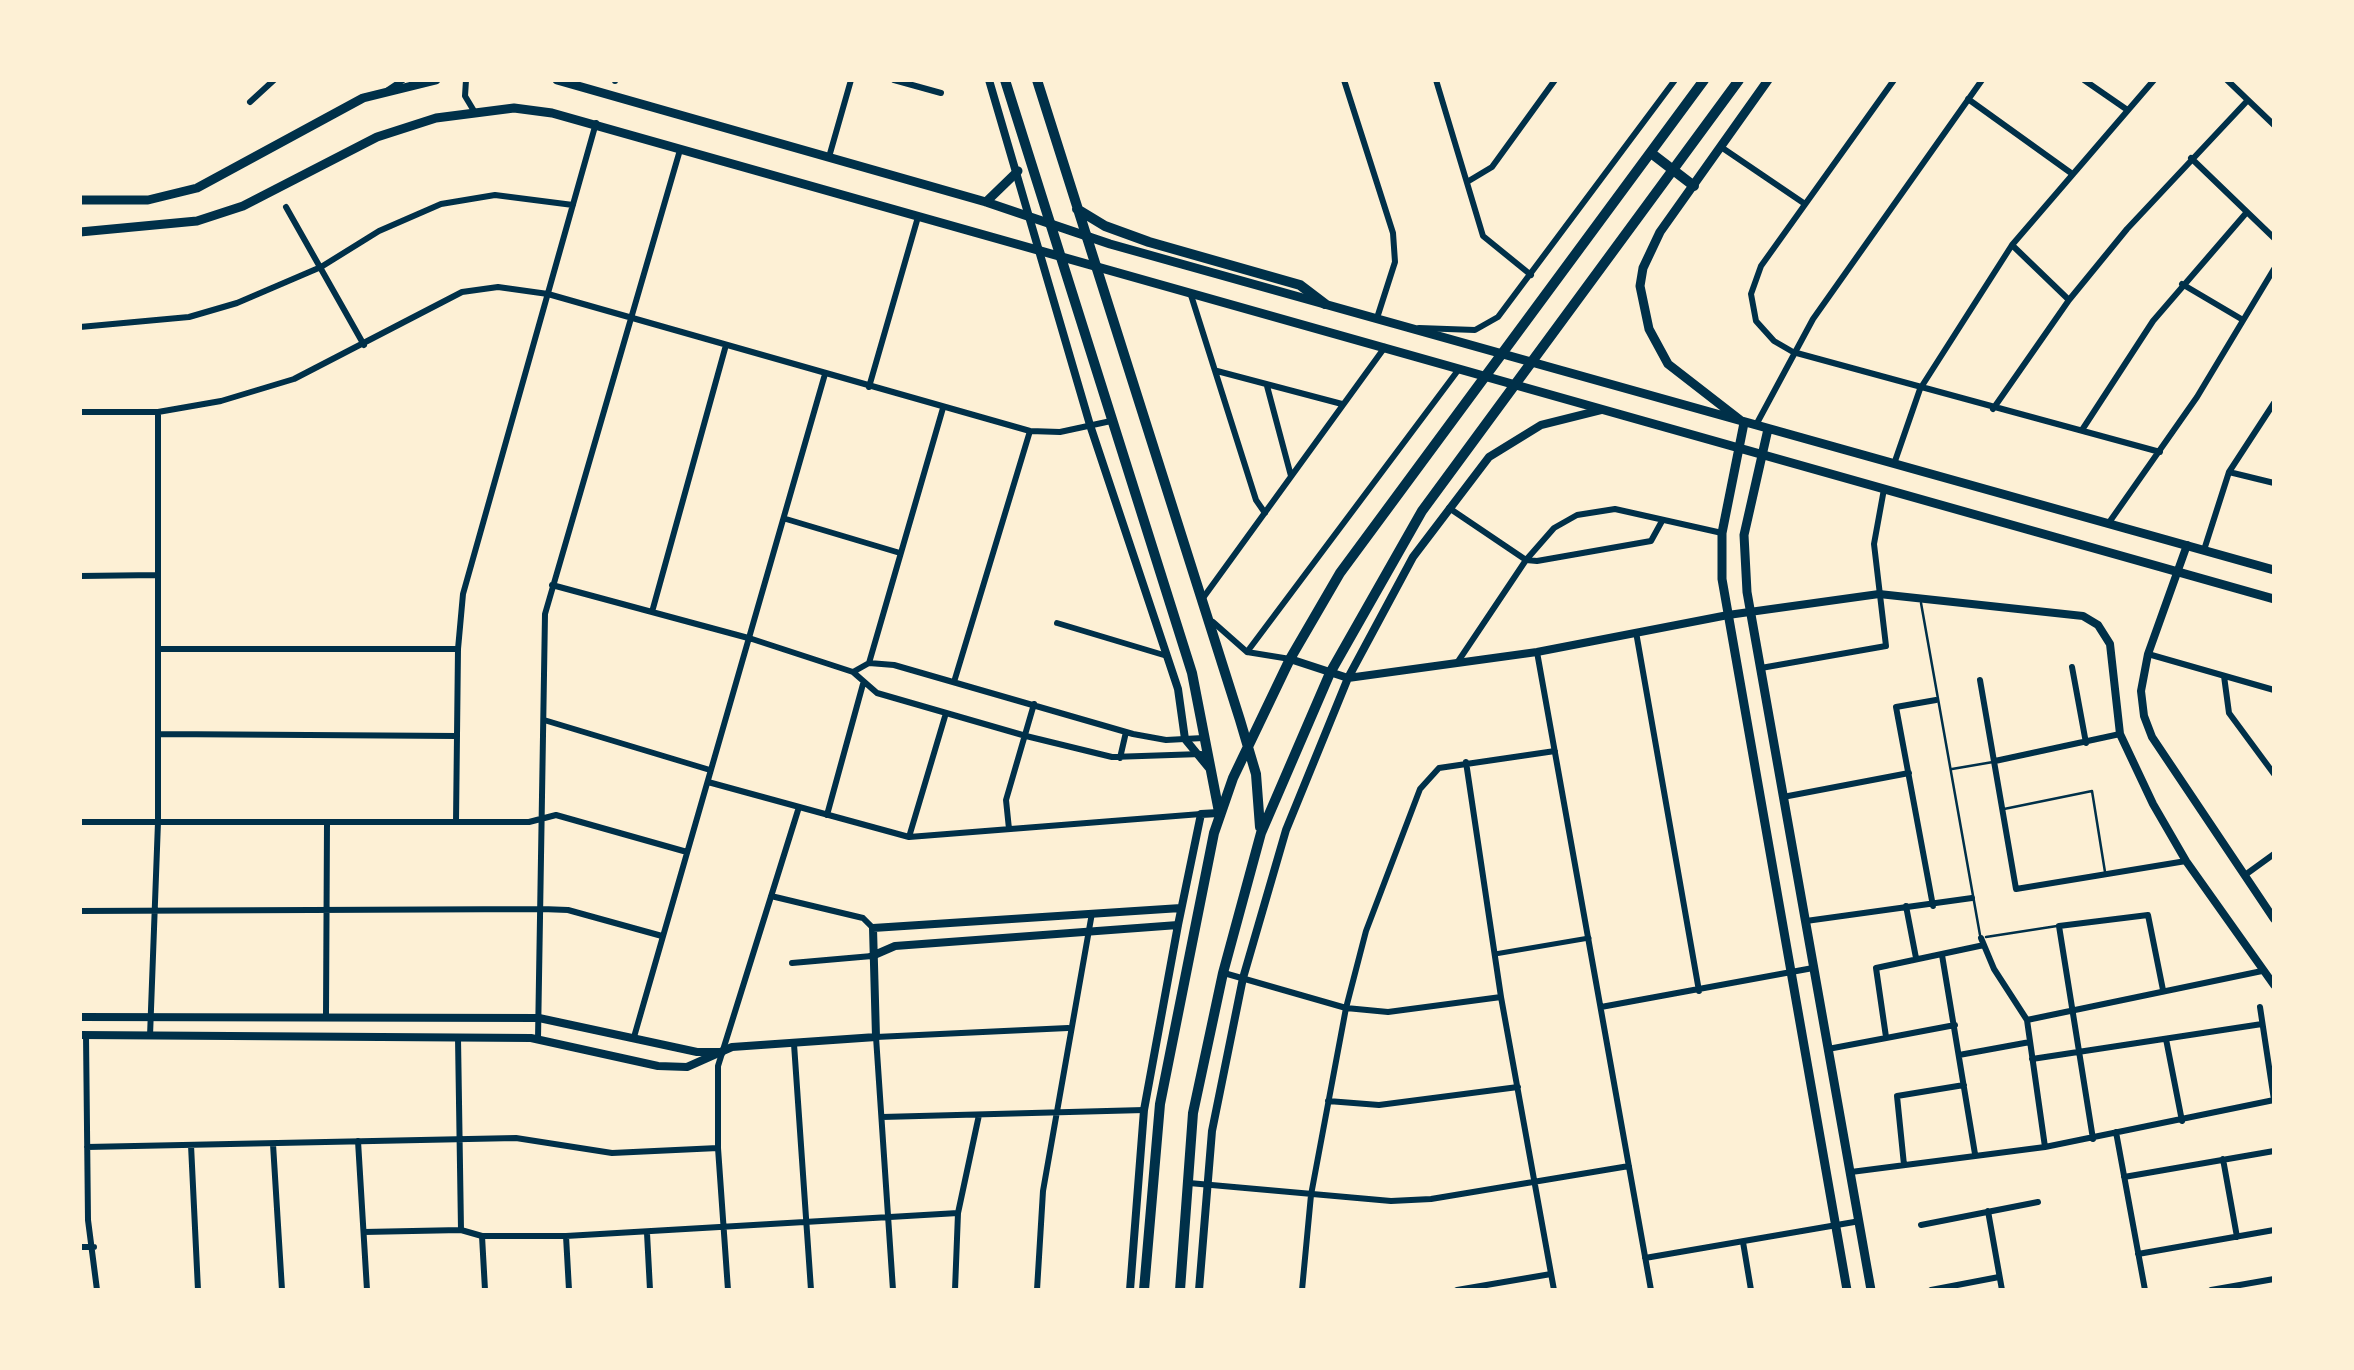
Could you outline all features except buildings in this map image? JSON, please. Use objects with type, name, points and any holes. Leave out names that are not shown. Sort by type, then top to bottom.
[{"type":"main road","points":[[80,200],[148,200],[197,188],[363,98],[436,80]]},
{"type":"main road","points":[[557,80],[986,202],[1085,237],[2274,570]]},
{"type":"main road","points":[[1005,80],[1194,685],[1203,738],[1200,754],[1208,767],[1219,813]]},
{"type":"main road","points":[[1037,80],[1256,774],[1260,834]]},
{"type":"main road","points":[[1144,1290],[1160,1104],[1219,813],[1290,659],[1368,532],[1704,80]]},
{"type":"main road","points":[[1180,1290],[1184,1182],[1193,1113],[1223,973],[1260,834],[1330,673],[1392,558],[1739,80]]},
{"type":"main road","points":[[1750,424],[1668,364],[1656,348],[1644,308],[1643,268],[1660,232],[1768,80]]},
{"type":"main road","points":[[80,232],[197,221],[243,206],[377,137],[436,118],[514,108],[596,124],[2274,598]]},
{"type":"main road","points":[[1651,152],[1694,186]]},
{"type":"main road","points":[[986,202],[1018,171]]},
{"type":"main road","points":[[1076,208],[1106,226],[1149,242],[1300,285],[1325,304]]},
{"type":"main road","points":[[1608,410],[1615,387]]},
{"type":"main road","points":[[1750,424],[1739,447],[1722,533],[1728,616],[1846,1290]]},
{"type":"main road","points":[[1768,429],[1744,536],[1750,612],[1872,1290]]},
{"type":"main road","points":[[1178,689],[1194,685]]},
{"type":"street","points":[[250,102],[274,80]]},
{"type":"street","points":[[387,91],[403,80]]},
{"type":"street","points":[[466,80],[464,96],[474,112]]},
{"type":"street","points":[[829,157],[851,80]]},
{"type":"street","points":[[894,80],[940,93]]},
{"type":"street","points":[[989,80],[1090,425],[1178,689],[1185,739],[1200,754]]},
{"type":"street","points":[[1344,80],[1394,233],[1394,262],[1377,319]]},
{"type":"street","points":[[1436,80],[1487,243],[1531,275]]},
{"type":"street","points":[[1467,182],[1492,167],[1554,80]]},
{"type":"street","points":[[1408,328],[1483,327],[1498,317],[1675,80]]},
{"type":"street","points":[[1894,80],[1761,266],[1751,294],[1752,309],[1764,332],[1793,352],[2160,452]]},
{"type":"street","points":[[1750,424],[1793,352],[1982,80]]},
{"type":"street","points":[[2084,80],[2126,109]]},
{"type":"street","points":[[1894,464],[1920,389],[2012,245],[2070,173],[2154,80]]},
{"type":"street","points":[[2227,80],[2274,125]]},
{"type":"street","points":[[1968,99],[2070,173]]},
{"type":"street","points":[[1993,408],[2069,300],[2191,158],[2248,100]]},
{"type":"street","points":[[456,822],[458,648],[467,577],[596,124]]},
{"type":"street","points":[[1721,146],[1805,204]]},
{"type":"street","points":[[538,1039],[544,614],[680,150]]},
{"type":"street","points":[[2191,158],[2274,238]]},
{"type":"street","points":[[80,326],[190,317],[237,303],[321,267],[378,231],[441,204],[495,195],[573,205]]},
{"type":"street","points":[[286,207],[364,344]]},
{"type":"street","points":[[2082,430],[2182,284],[2247,212]]},
{"type":"street","points":[[869,387],[918,217]]},
{"type":"street","points":[[2012,245],[2069,300]]},
{"type":"street","points":[[2108,524],[2160,452],[2274,270]]},
{"type":"street","points":[[2182,284],[2243,320]]},
{"type":"street","points":[[80,412],[158,412],[221,401],[294,379],[462,292],[498,287],[548,294],[1030,431],[1060,432],[1111,420]]},
{"type":"street","points":[[1190,290],[1256,500],[1265,513]]},
{"type":"street","points":[[652,612],[726,345]]},
{"type":"street","points":[[1202,598],[1386,346]]},
{"type":"street","points":[[1248,652],[1460,366]]},
{"type":"street","points":[[1216,370],[1342,404]]},
{"type":"street","points":[[634,1037],[752,640],[825,374]]},
{"type":"street","points":[[1266,386],[1292,476]]},
{"type":"street","points":[[2204,550],[2228,472],[2274,403]]},
{"type":"street","points":[[869,663],[944,408]]},
{"type":"street","points":[[1199,1290],[1222,1076],[1243,978],[1286,830],[1348,678],[1398,582],[1449,508],[1490,458],[1521,435],[1572,414],[1608,410]]},
{"type":"street","points":[[150,1036],[158,822],[158,412]]},
{"type":"street","points":[[954,682],[1030,431]]},
{"type":"street","points":[[2228,472],[2274,483]]},
{"type":"street","points":[[1760,668],[1886,646],[1874,544],[1884,488]]},
{"type":"street","points":[[1449,508],[1526,560],[1584,554],[1651,540],[1662,521]]},
{"type":"street","points":[[1456,664],[1526,560],[1554,528],[1581,514],[1615,510],[1722,533]]},
{"type":"street","points":[[786,519],[900,553]]},
{"type":"street","points":[[2187,546],[2148,654],[2141,691],[2147,727],[2274,919]]},
{"type":"street","points":[[80,576],[158,575]]},
{"type":"street","points":[[552,585],[853,672],[877,692],[1026,736],[1120,758],[1200,754]]},
{"type":"street","points":[[1209,618],[1248,652],[1290,659],[1348,678],[1536,652],[1750,612],[1879,594],[2067,611],[2098,625],[2110,644],[2120,734],[2186,861],[2274,986]]},
{"type":"street","points":[[1057,623],[1167,656]]},
{"type":"street","points":[[1636,632],[1699,992]]},
{"type":"street","points":[[159,649],[458,648]]},
{"type":"street","points":[[1536,652],[1651,1290]]},
{"type":"street","points":[[2148,654],[2274,690]]},
{"type":"street","points":[[853,672],[869,663],[954,682],[1126,732],[1203,738]]},
{"type":"street","points":[[2072,667],[2086,742]]},
{"type":"street","points":[[2224,676],[2229,713],[2274,774]]},
{"type":"street","points":[[1980,680],[2016,888],[2186,861]]},
{"type":"street","points":[[827,815],[863,684]]},
{"type":"street","points":[[1933,906],[1896,707],[1936,700]]},
{"type":"street","points":[[1009,829],[1006,800],[1034,704]]},
{"type":"street","points":[[909,836],[946,713]]},
{"type":"street","points":[[544,720],[711,770]]},
{"type":"street","points":[[1120,758],[1126,732]]},
{"type":"street","points":[[158,734],[457,736]]},
{"type":"street","points":[[1995,762],[2120,734]]},
{"type":"street","points":[[1302,1290],[1311,1194],[1346,1008],[1366,932],[1420,788],[1439,768],[1555,751]]},
{"type":"street","points":[[1466,762],[1501,998],[1554,1290]]},
{"type":"street","points":[[1783,796],[1909,773]]},
{"type":"street","points":[[708,782],[909,836],[1219,813]]},
{"type":"street","points":[[728,1290],[718,1148],[722,1052],[799,807]]},
{"type":"street","points":[[1130,1290],[1144,1110],[1201,814]]},
{"type":"street","points":[[80,822],[456,822],[559,816],[687,852]]},
{"type":"street","points":[[326,1016],[327,822]]},
{"type":"street","points":[[2245,875],[2274,854]]},
{"type":"street","points":[[771,896],[863,918],[873,928],[876,1037],[893,1290]]},
{"type":"street","points":[[1804,921],[1972,898]]},
{"type":"street","points":[[1906,905],[1916,958]]},
{"type":"street","points":[[873,928],[1182,908]]},
{"type":"street","points":[[80,911],[568,910],[662,936]]},
{"type":"street","points":[[1037,1290],[1037,1239],[1055,1112],[1092,914]]},
{"type":"street","points":[[2094,1138],[2059,926],[2148,915],[2164,990]]},
{"type":"street","points":[[792,964],[872,956],[895,946],[1178,924]]},
{"type":"street","points":[[895,946],[896,926]]},
{"type":"street","points":[[1495,954],[1589,938]]},
{"type":"street","points":[[1886,1037],[1876,968],[1983,942],[2026,1020],[2045,1147]]},
{"type":"street","points":[[1942,955],[1976,1154]]},
{"type":"street","points":[[1601,1007],[1813,968]]},
{"type":"street","points":[[2026,1020],[2262,971]]},
{"type":"street","points":[[1223,973],[1346,1008],[1398,1012],[1501,998]]},
{"type":"street","points":[[1850,1172],[2045,1147],[2274,1100],[2260,1007]]},
{"type":"street","points":[[80,1017],[539,1018],[698,1052],[876,1037],[1068,1028]]},
{"type":"street","points":[[1827,1049],[1955,1024]]},
{"type":"street","points":[[2032,1060],[2262,1024]]},
{"type":"street","points":[[96,1290],[88,1220],[83,1035],[538,1039],[675,1068],[700,1064],[722,1052]]},
{"type":"street","points":[[458,1038],[462,1230]]},
{"type":"street","points":[[2166,1039],[2182,1120]]},
{"type":"street","points":[[1959,1055],[2030,1042]]},
{"type":"street","points":[[794,1044],[811,1290]]},
{"type":"street","points":[[1904,1164],[1897,1096],[1964,1085]]},
{"type":"street","points":[[1328,1101],[1379,1105],[1518,1087]]},
{"type":"street","points":[[882,1117],[1144,1110]]},
{"type":"street","points":[[955,1290],[958,1213],[979,1114]]},
{"type":"street","points":[[2116,1132],[2145,1290]]},
{"type":"street","points":[[87,1148],[516,1138],[612,1154],[718,1148]]},
{"type":"street","points":[[358,1142],[367,1290]]},
{"type":"street","points":[[273,1144],[282,1290]]},
{"type":"street","points":[[191,1145],[198,1290]]},
{"type":"street","points":[[2124,1177],[2274,1151]]},
{"type":"street","points":[[2224,1159],[2237,1237]]},
{"type":"street","points":[[1184,1182],[1390,1201],[1431,1199],[1629,1166]]},
{"type":"street","points":[[1922,1224],[2038,1202]]},
{"type":"street","points":[[1988,1211],[2002,1290]]},
{"type":"street","points":[[364,1232],[462,1230],[482,1236],[566,1236],[958,1213]]},
{"type":"street","points":[[1646,1258],[1860,1221]]},
{"type":"street","points":[[2138,1254],[2274,1230]]},
{"type":"street","points":[[647,1233],[650,1290]]},
{"type":"street","points":[[482,1236],[485,1290]]},
{"type":"street","points":[[566,1236],[569,1290]]},
{"type":"street","points":[[1743,1242],[1751,1290]]},
{"type":"street","points":[[80,1248],[94,1247]]},
{"type":"street","points":[[1457,1290],[1551,1274]]},
{"type":"street","points":[[1931,1290],[2000,1277]]},
{"type":"street","points":[[2211,1290],[2242,1288],[2274,1279]]},
{"type":"lane","points":[[1920,597],[1983,942],[2059,926]]},
{"type":"lane","points":[[1951,770],[1995,762]]},
{"type":"lane","points":[[2003,810],[2092,791],[2106,874]]}]
